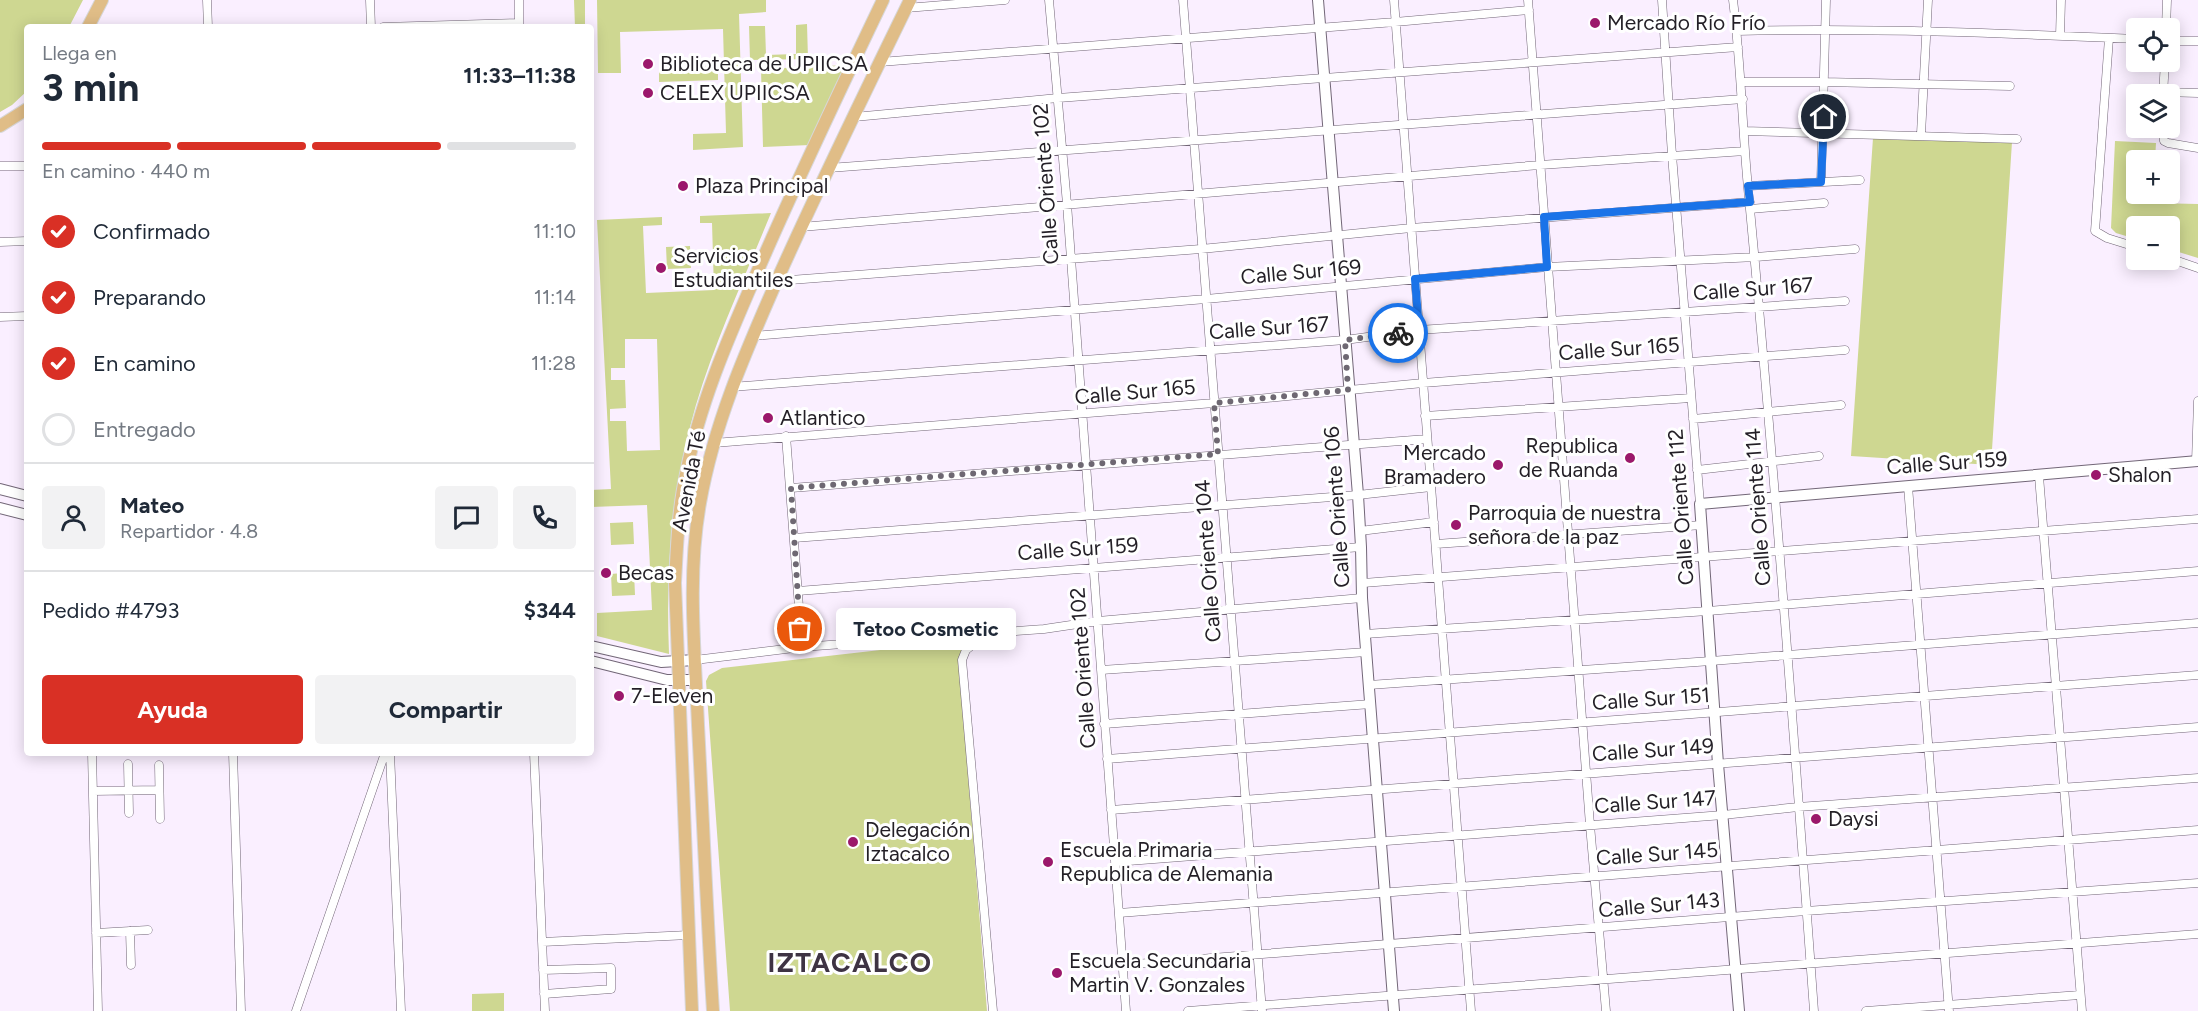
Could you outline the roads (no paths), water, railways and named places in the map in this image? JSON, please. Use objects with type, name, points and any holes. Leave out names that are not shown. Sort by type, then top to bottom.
[{"type":"main road","points":[[90,24],[102,0]]},
{"type":"main road","name":"Avenida Té","points":[[692,1011],[675,583],[679,517],[686,474],[710,386],[794,187],[883,0]]},
{"type":"main road","name":"Avenida Té","points":[[713,1011],[695,660],[693,582],[698,518],[714,443],[731,387],[801,226],[908,4]]},
{"type":"main road","points":[[0,126],[24,111]]},
{"type":"street","points":[[207,0],[208,24]]},
{"type":"street","points":[[370,0],[371,24]]},
{"type":"street","points":[[519,0],[519,24]]},
{"type":"street","points":[[908,4],[1005,0]]},
{"type":"street","name":"Calle Oriente 102","points":[[1049,0],[1087,465],[1126,1011]]},
{"type":"street","name":"Calle Oriente 104","points":[[1183,0],[1261,1008]]},
{"type":"street","name":"Calle Oriente 106","points":[[1318,0],[1362,547],[1362,598],[1394,1011]]},
{"type":"street","points":[[1394,0],[1471,1011]]},
{"type":"street","points":[[1528,0],[1606,1011]]},
{"type":"street","name":"Calle Oriente 112","points":[[1662,0],[1664,52],[1702,525],[1718,764],[1739,1011]]},
{"type":"street","name":"Calle Oriente 114","points":[[1733,0],[1742,82],[1745,151],[1776,498],[1814,1011]]},
{"type":"street","points":[[1821,182],[1826,0]]},
{"type":"street","points":[[1921,134],[1928,0]]},
{"type":"street","points":[[2060,36],[2061,0]]},
{"type":"street","points":[[2166,18],[2167,0]]},
{"type":"street","points":[[880,62],[1529,10]]},
{"type":"street","points":[[1737,31],[1927,30],[2126,39]]},
{"type":"street","points":[[2109,38],[2095,231],[2107,238],[2126,244]]},
{"type":"street","points":[[2180,41],[2198,41]]},
{"type":"street","points":[[854,117],[1058,98],[1738,47]]},
{"type":"street","points":[[1742,82],[2010,86]]},
{"type":"street","points":[[2180,93],[2198,93]]},
{"type":"street","points":[[829,168],[1743,99]]},
{"type":"street","points":[[1744,130],[1824,134],[1921,134],[2017,139]]},
{"type":"street","points":[[2163,138],[2168,143],[2198,148]]},
{"type":"street","points":[[801,226],[1540,165],[1745,151]]},
{"type":"street","points":[[0,166],[24,166]]},
{"type":"street","points":[[1748,186],[1860,180]]},
{"type":"street","points":[[777,281],[1201,249],[1411,228],[1676,207],[1824,203]]},
{"type":"street","points":[[0,242],[24,241]]},
{"type":"street","name":"Calle Sur 169","points":[[752,336],[1206,299],[1547,267],[1756,257],[1855,249]]},
{"type":"street","points":[[2180,262],[2198,268]]},
{"type":"street","name":"Calle Sur 167","points":[[731,387],[1345,340],[1419,330],[1845,301]]},
{"type":"street","points":[[0,317],[24,316]]},
{"type":"street","name":"Calle Sur 165","points":[[714,443],[1214,403],[1423,382],[1845,350]]},
{"type":"street","points":[[1425,416],[1691,398]]},
{"type":"street","points":[[2197,461],[2198,401]]},
{"type":"street","points":[[1693,419],[1841,405]]},
{"type":"street","points":[[786,436],[801,647]]},
{"type":"street","points":[[791,488],[1427,439]]},
{"type":"street","points":[[1697,470],[1819,456]]},
{"type":"street","name":"Calle Sur 159","points":[[1700,504],[2197,461]]},
{"type":"street","points":[[2039,476],[2082,1011]]},
{"type":"street","points":[[1908,486],[1949,1008]]},
{"type":"street","points":[[794,538],[1358,495],[1431,487]]},
{"type":"street","points":[[0,489],[24,495]]},
{"type":"street","points":[[0,508],[24,514]]},
{"type":"street","points":[[1363,583],[2198,519]]},
{"type":"street","points":[[1360,531],[1434,522]]},
{"type":"street","points":[[1436,544],[1702,525]]},
{"type":"street","name":"Calle Sur 159","points":[[798,591],[1362,547]]},
{"type":"street","points":[[1365,634],[1708,611],[2198,571]]},
{"type":"street","points":[[594,647],[661,662],[677,662],[801,647],[987,634],[1098,621],[1362,598]]},
{"type":"street","points":[[1369,685],[2198,623]]},
{"type":"street","points":[[987,634],[966,650],[962,660],[993,1011]]},
{"type":"street","points":[[1101,670],[1367,652]]},
{"type":"street","points":[[594,662],[678,681],[696,680]]},
{"type":"street","name":"Calle Sur 151","points":[[1107,759],[2198,675]]},
{"type":"street","points":[[1104,724],[1371,704]]},
{"type":"street","name":"Calle Sur 149","points":[[1111,810],[2198,727]]},
{"type":"street","points":[[92,756],[98,1011]]},
{"type":"street","points":[[233,756],[241,1011]]},
{"type":"street","points":[[296,1011],[384,756]]},
{"type":"street","points":[[390,756],[401,1011]]},
{"type":"street","points":[[534,756],[545,1011]]},
{"type":"street","points":[[128,764],[129,813]]},
{"type":"street","points":[[159,765],[160,819]]},
{"type":"street","name":"Calle Sur 147","points":[[1114,862],[1723,815],[1798,807],[2198,778]]},
{"type":"street","points":[[93,791],[159,790]]},
{"type":"street","name":"Calle Sur 145","points":[[1119,914],[1385,891],[2198,830]]},
{"type":"street","name":"Calle Sur 143","points":[[1123,965],[2198,882]]},
{"type":"street","points":[[96,933],[148,930]]},
{"type":"street","points":[[130,931],[131,964]]},
{"type":"street","points":[[1188,1011],[1261,1008],[1393,995],[2198,934]]},
{"type":"street","points":[[542,942],[689,935]]},
{"type":"street","points":[[543,970],[611,968],[611,989],[544,994]]},
{"type":"street","points":[[1866,1011],[1949,1008],[2080,995]]},
{"type":"place","name":"Mercado Río Frío","points":[[1595,23]]},
{"type":"place","name":"Biblioteca de UPIICSA","points":[[648,64]]},
{"type":"place","name":"CELEX UPIICSA","points":[[648,93]]},
{"type":"place","name":"Plaza Principal","points":[[683,186]]},
{"type":"place","name":"Servicios Estudiantiles","points":[[661,268]]},
{"type":"place","name":"Atlantico","points":[[768,418]]},
{"type":"place","name":"Republica de Ruanda","points":[[1630,458]]},
{"type":"place","name":"Mercado Bramadero","points":[[1498,465]]},
{"type":"place","name":"Shalon","points":[[2096,475]]},
{"type":"place","name":"Parroquia de nuestra señora de la paz","points":[[1456,525]]},
{"type":"place","name":"Becas","points":[[606,573]]},
{"type":"place","name":"Tetoo Cosmetic","points":[[800,629]]},
{"type":"place","name":"7-Eleven","points":[[619,696]]},
{"type":"place","name":"Daysi","points":[[1816,819]]},
{"type":"place","name":"Delegación Iztacalco","points":[[853,842]]},
{"type":"place","name":"Escuela Primaria Republica de Alemania","points":[[1048,862]]},
{"type":"place","name":"Escuela Secundaria Martin V. Gonzales","points":[[1057,973]]},
{"type":"district","name":"IZTACALCO","points":[[850,963]]}]
